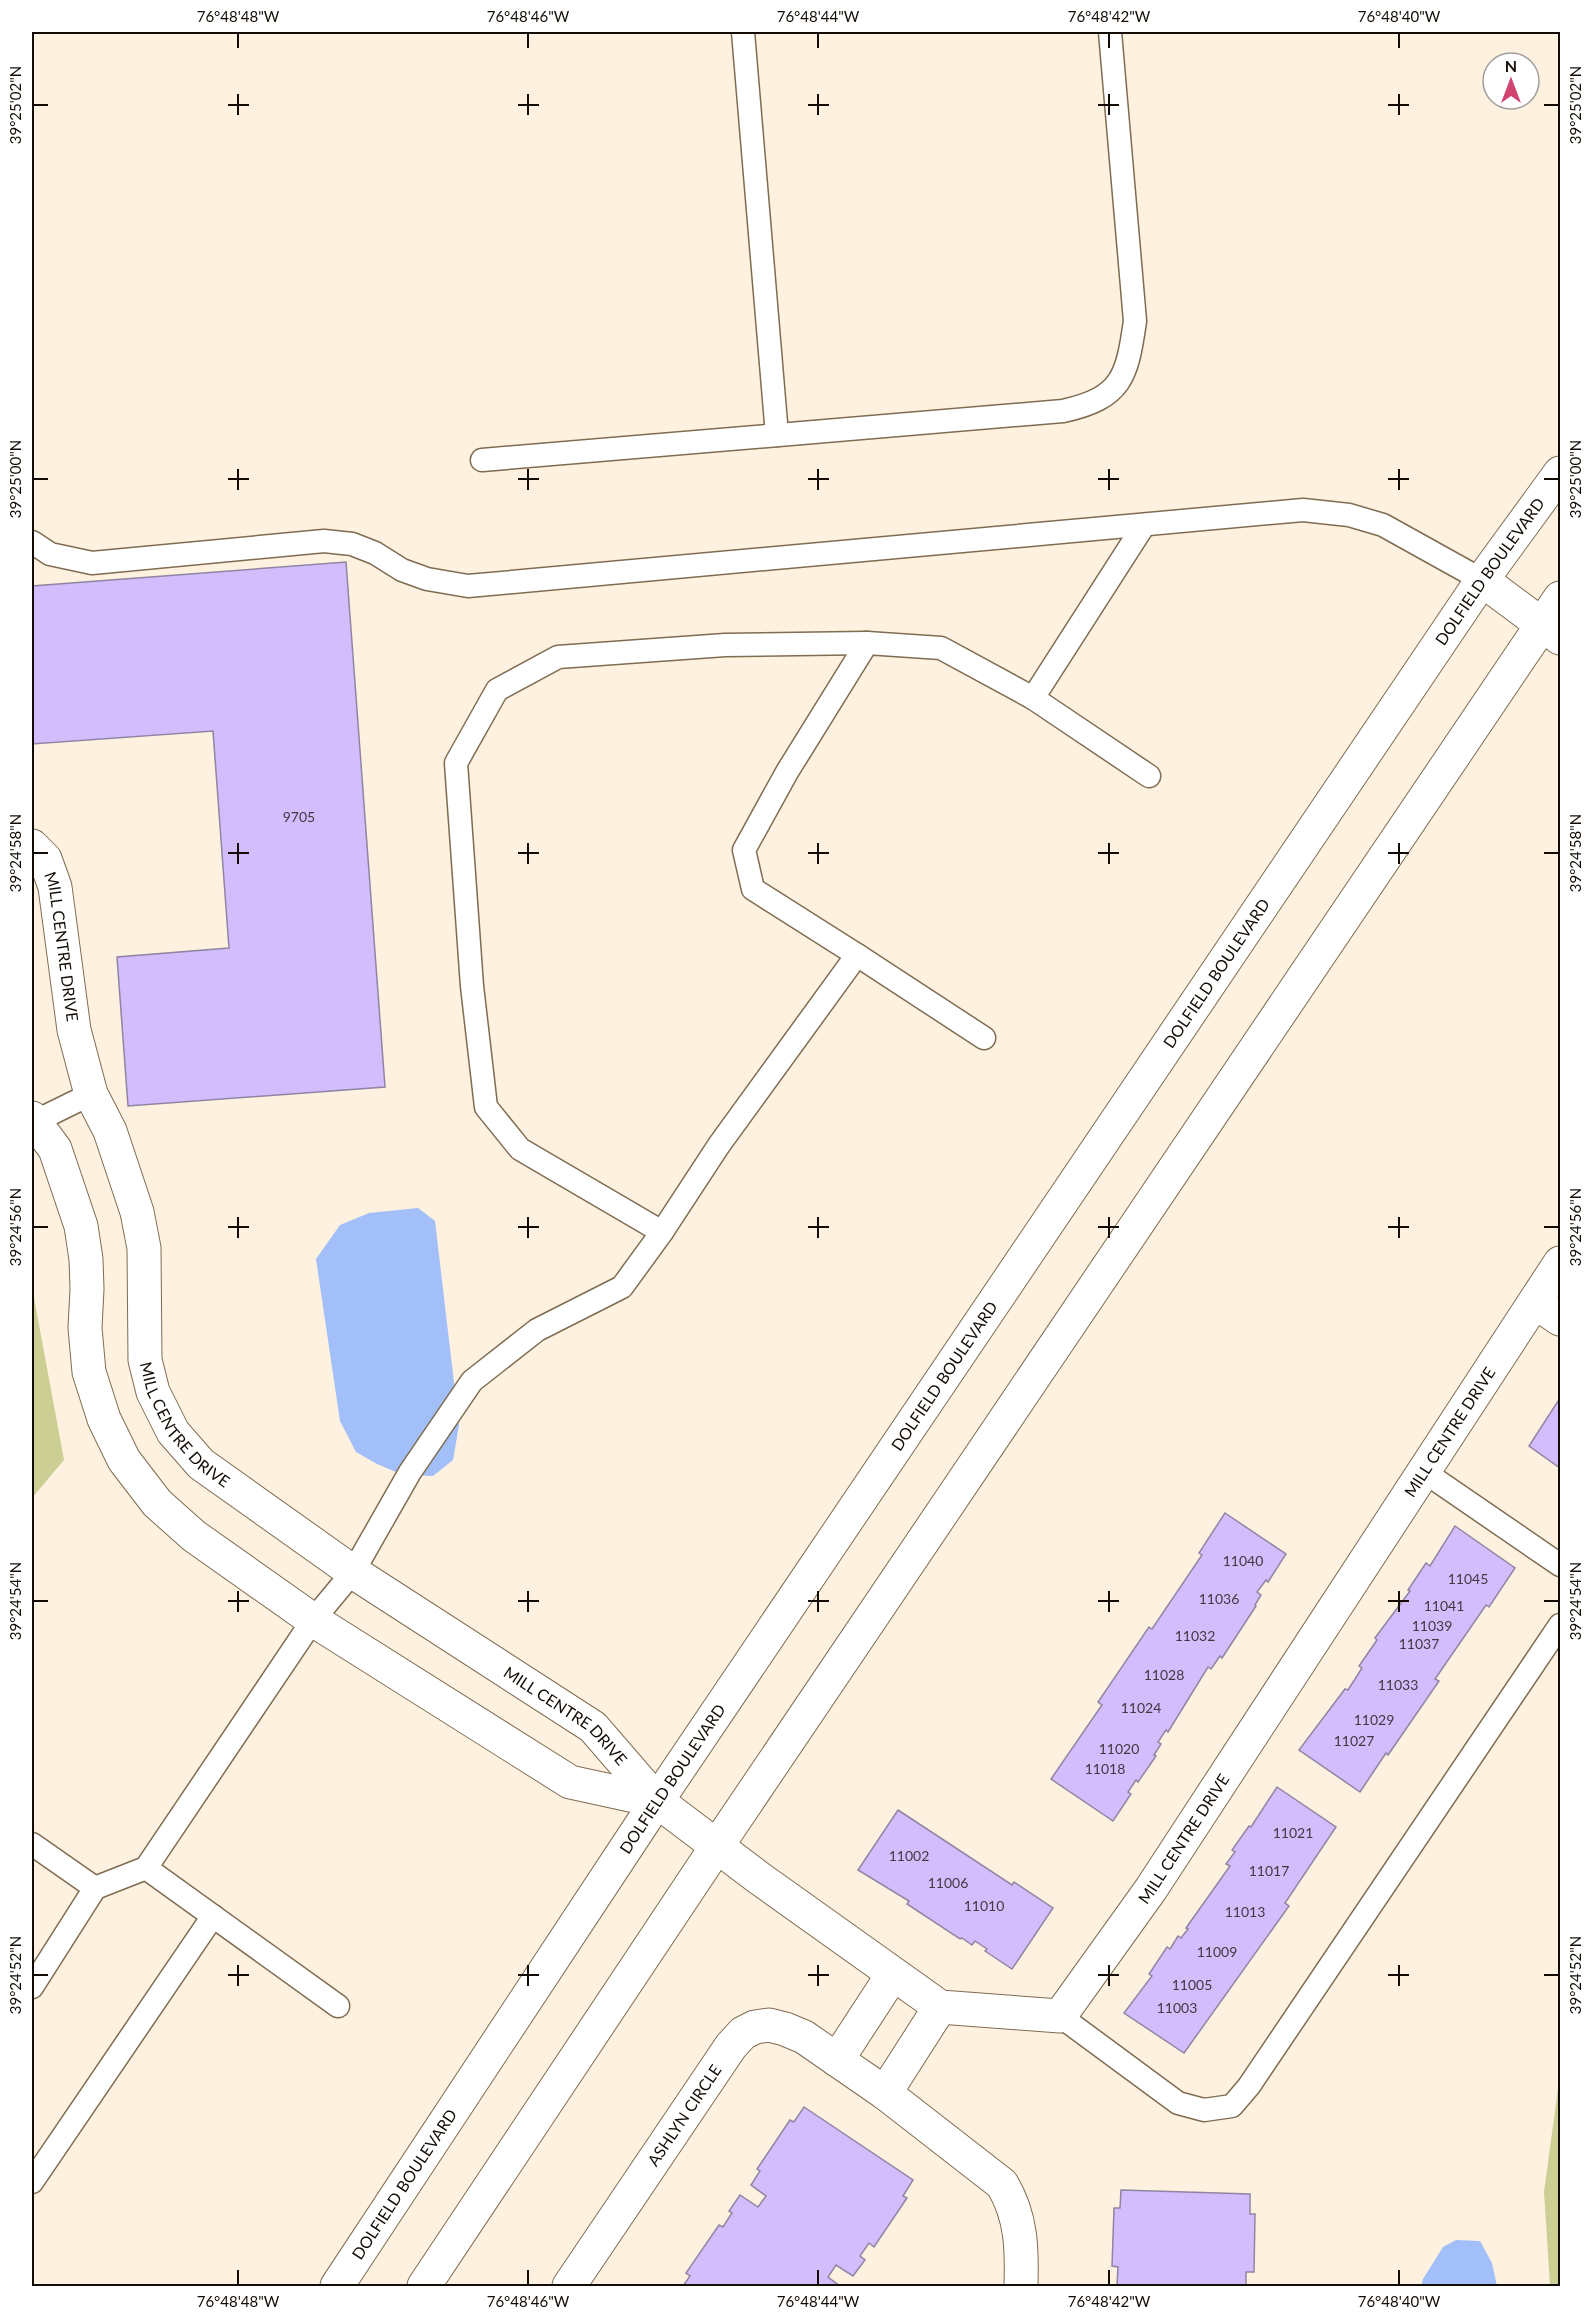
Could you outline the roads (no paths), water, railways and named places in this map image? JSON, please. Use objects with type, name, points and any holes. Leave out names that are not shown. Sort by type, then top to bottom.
[{"type":"street","name":"DOLFIELD BOULEVARD","points":[[338,2286],[657,1801],[1482,580],[1560,473]]},
{"type":"street","points":[[424,2286],[717,1846],[1554,620],[1482,580]]},
{"type":"street","name":"MILL CENTRE DRIVE","points":[[32,846],[45,859],[55,887],[74,1030],[91,1094],[110,1131],[138,1212],[144,1248],[145,1360],[153,1392],[173,1432],[201,1464],[353,1572],[593,1727],[657,1801],[940,2007]]},
{"type":"street","name":"MILL CENTRE DRIVE","points":[[33,1120],[55,1149],[81,1226],[86,1259],[85,1329],[89,1372],[104,1419],[124,1460],[157,1503],[194,1536],[314,1620],[570,1782],[657,1801]]},
{"type":"street","name":"MILL CENTRE DRIVE","points":[[1060,2016],[1151,1889],[1423,1471],[1548,1310],[1560,1263]]},
{"type":"street","points":[[837,2060],[893,1974]]},
{"type":"street","points":[[885,2093],[940,2007],[1060,2016]]},
{"type":"street","name":"ASHLYN CIRCLE","points":[[569,2286],[731,2046],[743,2033],[755,2027],[770,2025],[804,2037],[885,2093],[1002,2184],[1018,2219],[1022,2248],[1021,2286]]},
{"type":"lane","points":[[743,32],[777,435]]},
{"type":"lane","points":[[482,460],[1063,411],[1085,406],[1107,396],[1122,377],[1130,354],[1135,321],[1110,32]]},
{"type":"lane","points":[[32,542],[50,554],[92,563],[324,541],[352,544],[375,553],[402,570],[427,579],[468,586],[1303,510],[1349,515],[1383,525],[1482,580]]},
{"type":"lane","points":[[1033,698],[1144,525]]},
{"type":"lane","points":[[867,643],[787,772],[744,850],[753,889],[984,1038]]},
{"type":"lane","points":[[662,1232],[520,1149],[486,1107],[472,986],[456,763],[497,690],[558,657],[725,645],[867,643],[941,648],[1033,698],[1149,776]]},
{"type":"lane","points":[[32,1987],[95,1888],[146,1868],[314,1620],[353,1572],[410,1472],[472,1381],[537,1330],[622,1287],[662,1232],[719,1145],[857,956]]},
{"type":"lane","points":[[33,1120],[91,1094]]},
{"type":"lane","points":[[1423,1471],[1560,1565]]},
{"type":"lane","points":[[1060,2016],[1178,2103],[1204,2110],[1232,2106],[1249,2086],[1560,1625]]},
{"type":"lane","points":[[32,1845],[95,1888]]},
{"type":"lane","points":[[146,1868],[338,2006]]},
{"type":"lane","points":[[32,2182],[213,1916]]},
{"type":"water","points":[[418,1208],[435,1221],[459,1425],[453,1460],[433,1476],[403,1475],[356,1452],[340,1421],[316,1259],[340,1225],[369,1213]]},
{"type":"water","points":[[1456,2240],[1480,2241],[1492,2263],[1497,2286],[1421,2286],[1443,2247]]}]
